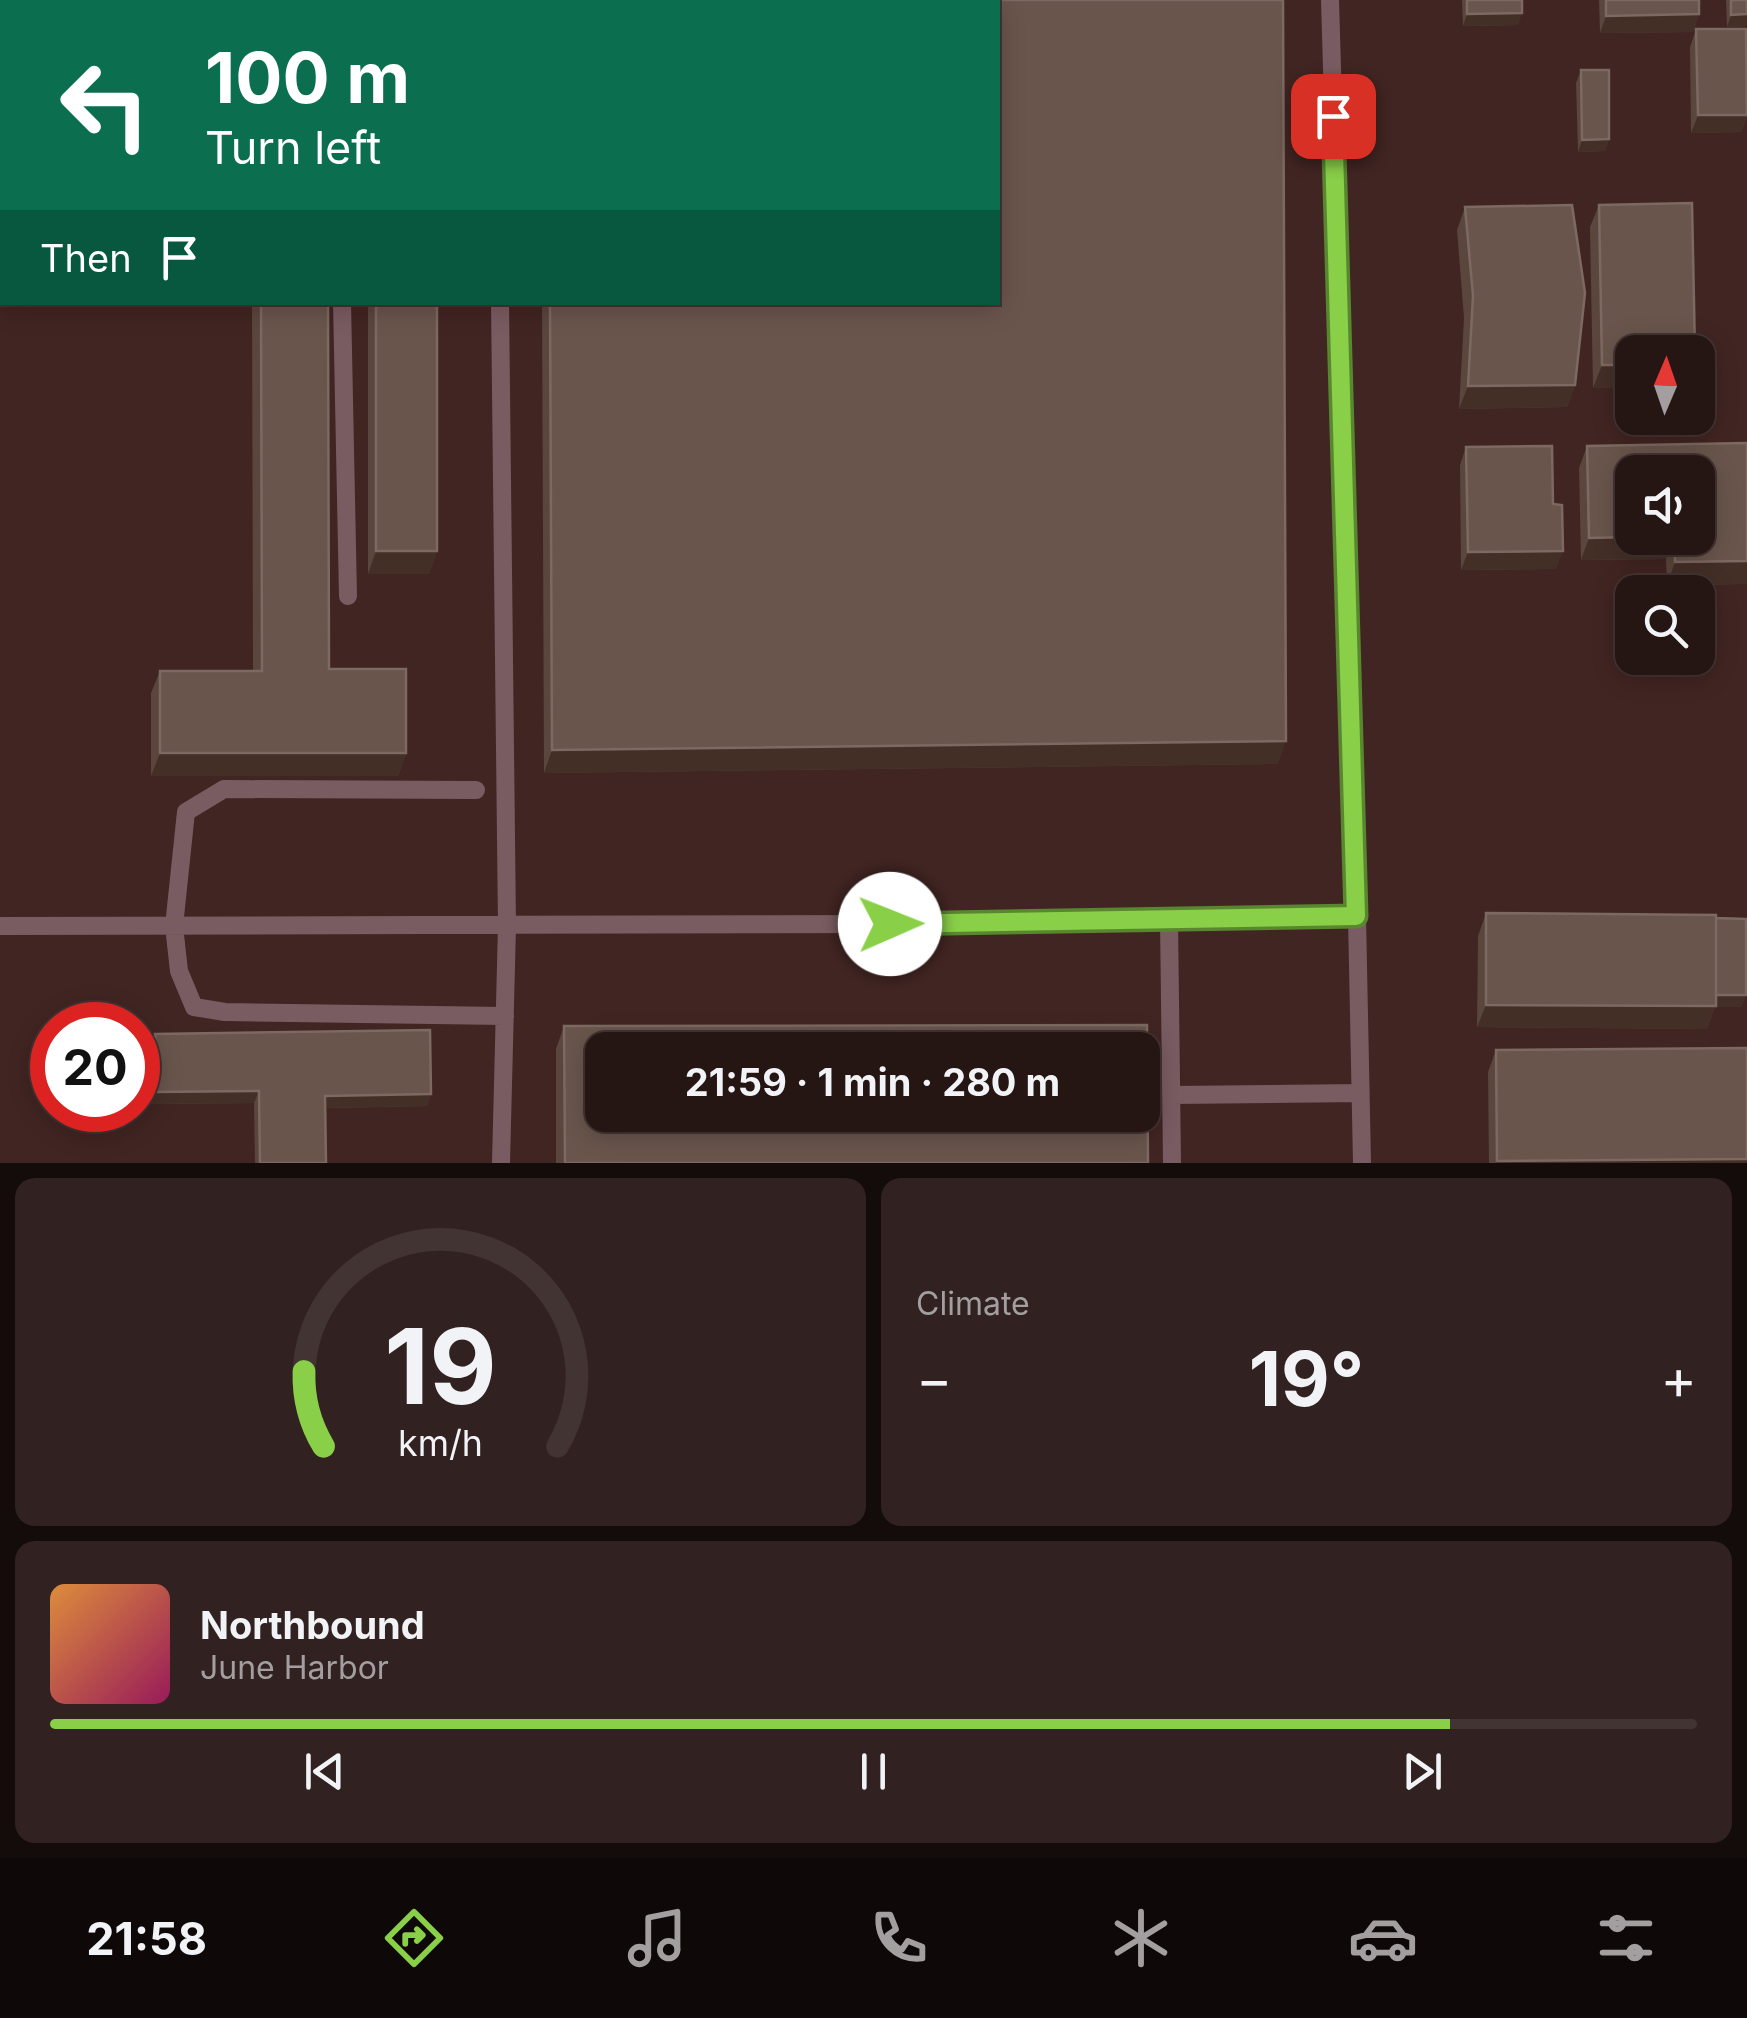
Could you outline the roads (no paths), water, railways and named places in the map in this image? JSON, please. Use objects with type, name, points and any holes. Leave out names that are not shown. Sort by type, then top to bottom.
[{"type":"lane","points":[[1330,0],[1362,1163]]},
{"type":"lane","points":[[342,305],[348,596]]},
{"type":"lane","points":[[500,305],[507,926],[501,1163]]},
{"type":"lane","points":[[476,790],[224,789],[186,812],[174,926],[179,971],[194,1007],[225,1012],[505,1016]]},
{"type":"lane","points":[[0,926],[507,926],[1356,916]]},
{"type":"lane","points":[[1169,919],[1172,1163]]},
{"type":"lane","points":[[1171,1096],[1360,1092]]}]
